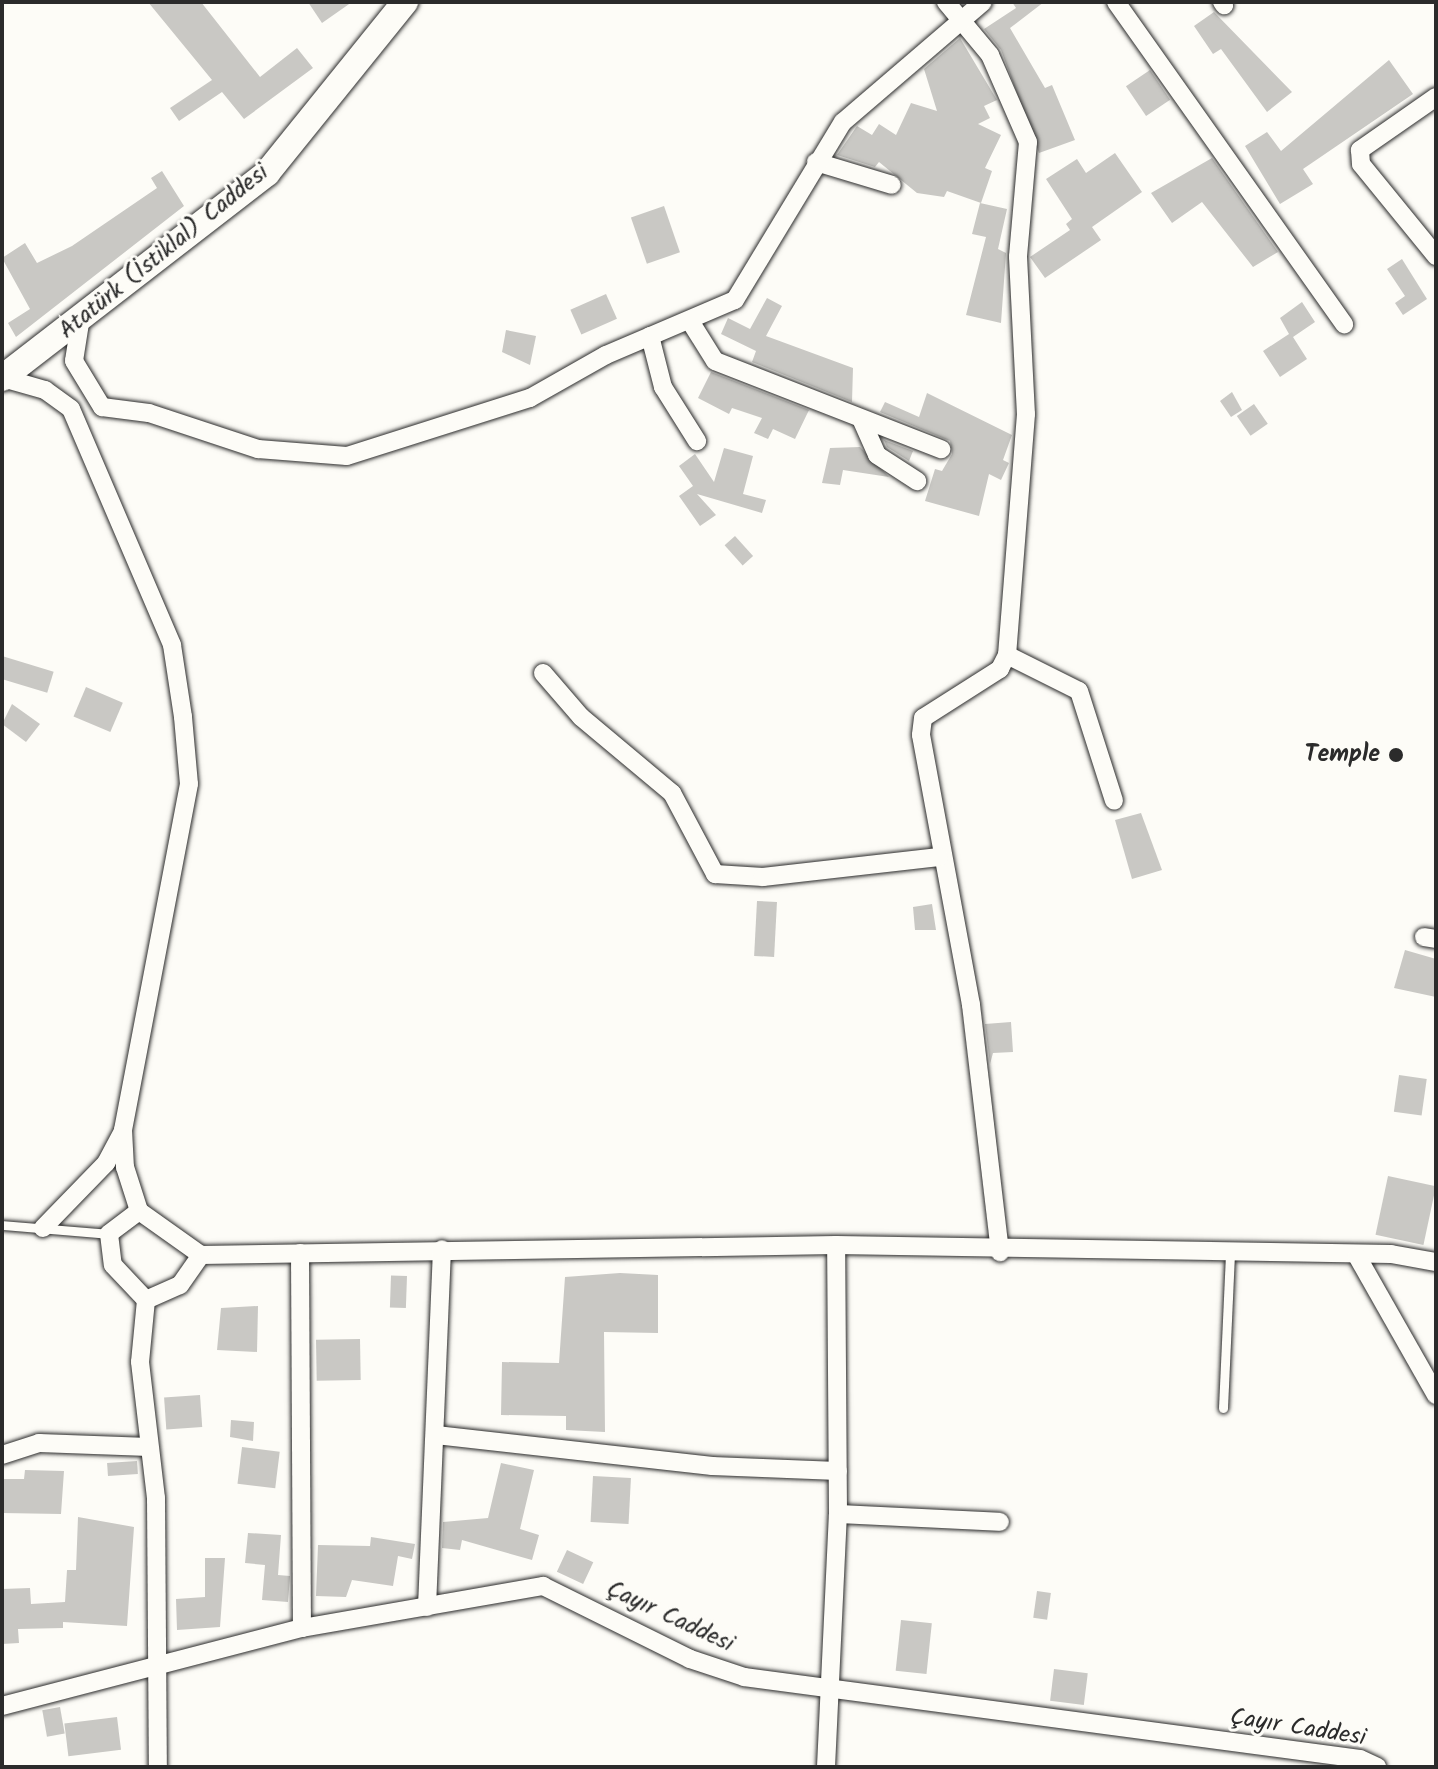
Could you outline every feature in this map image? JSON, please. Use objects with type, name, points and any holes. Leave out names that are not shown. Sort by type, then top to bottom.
[{"type":"street","name":"Atatürk (İstiklal) Caddesi","points":[[2,378],[80,323],[267,173],[405,2]]},
{"type":"street","points":[[946,2],[990,55],[1028,142],[1018,257],[1026,414],[1007,655],[992,675],[923,718],[939,857],[971,1005],[1000,1252]]},
{"type":"street","points":[[80,323],[74,361],[102,407],[307,457],[347,456],[530,398],[650,336],[735,300],[816,162],[856,107],[983,2]]},
{"type":"street","points":[[1116,2],[1344,324]]},
{"type":"street","points":[[1436,97],[1360,150],[1361,164],[1436,256]]},
{"type":"street","points":[[816,162],[892,185]]},
{"type":"street","points":[[690,321],[715,361],[862,421],[941,449]]},
{"type":"street","points":[[650,336],[663,387],[697,441]]},
{"type":"street","points":[[2,378],[45,390],[71,409],[172,645],[189,784],[123,1130],[125,1167],[139,1211],[201,1255],[836,1245],[1000,1252],[1357,1256],[1436,1262]]},
{"type":"street","points":[[862,421],[877,455],[917,481]]},
{"type":"street","points":[[1007,655],[1079,691],[1114,801]]},
{"type":"street","points":[[543,673],[581,717],[672,793],[715,874],[763,877],[939,857]]},
{"type":"street","points":[[43,1228],[106,1163],[123,1130]]},
{"type":"street","points":[[139,1211],[109,1234],[113,1265],[146,1300],[140,1362],[149,1447],[158,1767]]},
{"type":"street","points":[[826,1767],[826,1687],[838,1514],[836,1245]]},
{"type":"street","points":[[427,1607],[442,1249]]},
{"type":"street","points":[[300,1253],[302,1628]]},
{"type":"street","points":[[146,1300],[180,1285],[201,1255]]},
{"type":"street","points":[[1357,1256],[1436,1395]]},
{"type":"street","points":[[436,1435],[712,1466],[838,1471]]},
{"type":"street","points":[[2,1455],[39,1443],[149,1447]]},
{"type":"street","points":[[838,1514],[1000,1522]]},
{"type":"street","name":"Çayır Caddesi","points":[[2,1706],[302,1628],[543,1586],[690,1659],[744,1677],[1360,1759],[1377,1767]]},
{"type":"lane","points":[[2,1225],[109,1234]]},
{"type":"lane","points":[[1223,1408],[1230,1254]]},
{"type":"building","points":[[148,2],[201,2],[260,77],[297,48],[313,68],[244,119],[222,92],[179,121],[170,108],[212,80]]},
{"type":"building","points":[[308,2],[352,2],[322,23]]},
{"type":"building","points":[[1012,2],[1044,2],[1010,28],[1045,88],[1052,85],[1075,140],[1039,153],[1001,50],[984,29],[1016,8]]},
{"type":"building","points":[[1214,12],[1292,92],[1267,112],[1221,49],[1213,54],[1194,26]]},
{"type":"building","points":[[960,38],[997,100],[984,106],[990,118],[978,124],[1001,135],[985,168],[992,171],[981,203],[947,191],[944,197],[917,193],[879,162],[875,167],[837,155],[857,126],[872,135],[879,124],[896,135],[911,103],[937,111],[924,69]]},
{"type":"building","points":[[1389,60],[1413,94],[1303,169],[1313,184],[1280,204],[1245,146],[1267,132],[1281,151]]},
{"type":"building","points":[[1150,70],[1170,100],[1146,116],[1126,86]]},
{"type":"building","points":[[1115,153],[1142,192],[1092,227],[1101,240],[1045,278],[1030,257],[1070,230],[1066,224],[1072,219],[1046,179],[1077,159],[1086,173]]},
{"type":"building","points":[[1212,158],[1278,252],[1253,267],[1202,202],[1172,223],[1151,193]]},
{"type":"building","points":[[162,171],[184,206],[16,337],[8,323],[30,309],[2,258],[25,243],[37,263],[72,246],[157,188],[151,178]]},
{"type":"building","points":[[980,203],[1007,209],[998,249],[1006,253],[1001,323],[966,315],[986,237],[972,234]]},
{"type":"building","points":[[664,206],[680,252],[647,264],[631,217]]},
{"type":"building","points":[[1402,259],[1427,299],[1403,315],[1395,303],[1405,296],[1387,269]]},
{"type":"building","points":[[606,294],[617,319],[581,335],[570,310]]},
{"type":"building","points":[[767,298],[782,306],[766,336],[853,368],[852,402],[752,362],[756,351],[721,334],[728,318],[750,329]]},
{"type":"building","points":[[1302,302],[1315,322],[1293,337],[1307,359],[1280,377],[1263,351],[1289,334],[1280,318]]},
{"type":"building","points":[[506,330],[536,336],[530,365],[502,352]]},
{"type":"building","points":[[711,372],[809,410],[795,439],[773,429],[768,439],[754,433],[762,418],[732,408],[729,414],[698,398]]},
{"type":"building","points":[[1232,392],[1242,410],[1231,417],[1220,401]]},
{"type":"building","points":[[927,393],[1012,435],[1003,460],[1009,463],[1001,480],[989,474],[979,516],[925,501],[935,469],[942,471],[952,454],[950,441],[880,412],[885,402],[919,417]]},
{"type":"building","points":[[1254,404],[1268,424],[1251,436],[1237,416]]},
{"type":"building","points":[[884,440],[913,451],[909,461],[887,447]]},
{"type":"building","points":[[860,447],[889,477],[843,470],[840,485],[822,483],[830,448]]},
{"type":"building","points":[[724,448],[753,456],[743,494],[766,500],[762,513],[697,494],[716,515],[700,526],[679,496],[693,486],[679,466],[695,454],[714,482]]},
{"type":"building","points":[[735,536],[753,556],[743,565],[725,545]]},
{"type":"building","points":[[2,656],[54,672],[47,693],[2,679]]},
{"type":"building","points":[[86,687],[123,703],[110,732],[73,716]]},
{"type":"building","points":[[12,704],[40,724],[26,742],[2,724]]},
{"type":"building","points":[[1141,813],[1162,870],[1132,879],[1115,820]]},
{"type":"building","points":[[757,901],[777,902],[774,957],[754,956]]},
{"type":"building","points":[[932,904],[936,930],[915,930],[913,907]]},
{"type":"building","points":[[1405,950],[1436,959],[1436,997],[1394,988]]},
{"type":"building","points":[[1011,1022],[1013,1052],[993,1053],[990,1064],[985,1024]]},
{"type":"building","points":[[1399,1075],[1427,1079],[1422,1116],[1394,1112]]},
{"type":"building","points":[[1388,1176],[1436,1186],[1423,1245],[1376,1235]]},
{"type":"building","points":[[620,1273],[658,1275],[658,1333],[604,1332],[605,1432],[566,1430],[566,1416],[501,1415],[502,1362],[559,1363],[565,1277]]},
{"type":"building","points":[[391,1275],[407,1276],[406,1308],[390,1307]]},
{"type":"building","points":[[258,1306],[257,1352],[217,1350],[221,1308]]},
{"type":"building","points":[[360,1339],[361,1380],[317,1381],[316,1340]]},
{"type":"building","points":[[200,1395],[202,1427],[166,1429],[164,1398]]},
{"type":"building","points":[[231,1420],[254,1422],[253,1441],[230,1437]]},
{"type":"building","points":[[242,1447],[280,1452],[275,1488],[237,1484]]},
{"type":"building","points":[[137,1461],[138,1474],[108,1476],[107,1463]]},
{"type":"building","points":[[501,1463],[534,1470],[520,1529],[539,1535],[532,1560],[462,1540],[460,1550],[442,1548],[443,1522],[488,1518]]},
{"type":"building","points":[[25,1470],[64,1471],[61,1514],[2,1513],[2,1479],[24,1479]]},
{"type":"building","points":[[593,1476],[631,1478],[629,1524],[591,1522]]},
{"type":"building","points":[[78,1517],[134,1527],[127,1626],[63,1622],[63,1628],[18,1629],[19,1643],[2,1644],[2,1589],[30,1588],[31,1604],[65,1602],[67,1570],[76,1570]]},
{"type":"building","points":[[248,1533],[281,1535],[278,1575],[290,1576],[288,1602],[262,1600],[265,1565],[245,1563]]},
{"type":"building","points":[[371,1537],[415,1544],[412,1559],[398,1556],[393,1586],[352,1580],[346,1597],[316,1596],[318,1545],[370,1546]]},
{"type":"building","points":[[567,1550],[593,1562],[583,1584],[557,1572]]},
{"type":"building","points":[[205,1558],[225,1558],[220,1627],[177,1630],[176,1599],[205,1597]]},
{"type":"building","points":[[1037,1591],[1051,1593],[1047,1620],[1033,1618]]},
{"type":"building","points":[[901,1620],[932,1623],[926,1674],[896,1671]]},
{"type":"building","points":[[1054,1669],[1088,1673],[1084,1705],[1050,1701]]},
{"type":"building","points":[[60,1707],[65,1734],[47,1737],[42,1710]]},
{"type":"building","points":[[117,1717],[121,1750],[68,1756],[64,1723]]},
{"type":"place","name":"Temple","points":[[1396,755]]}]
